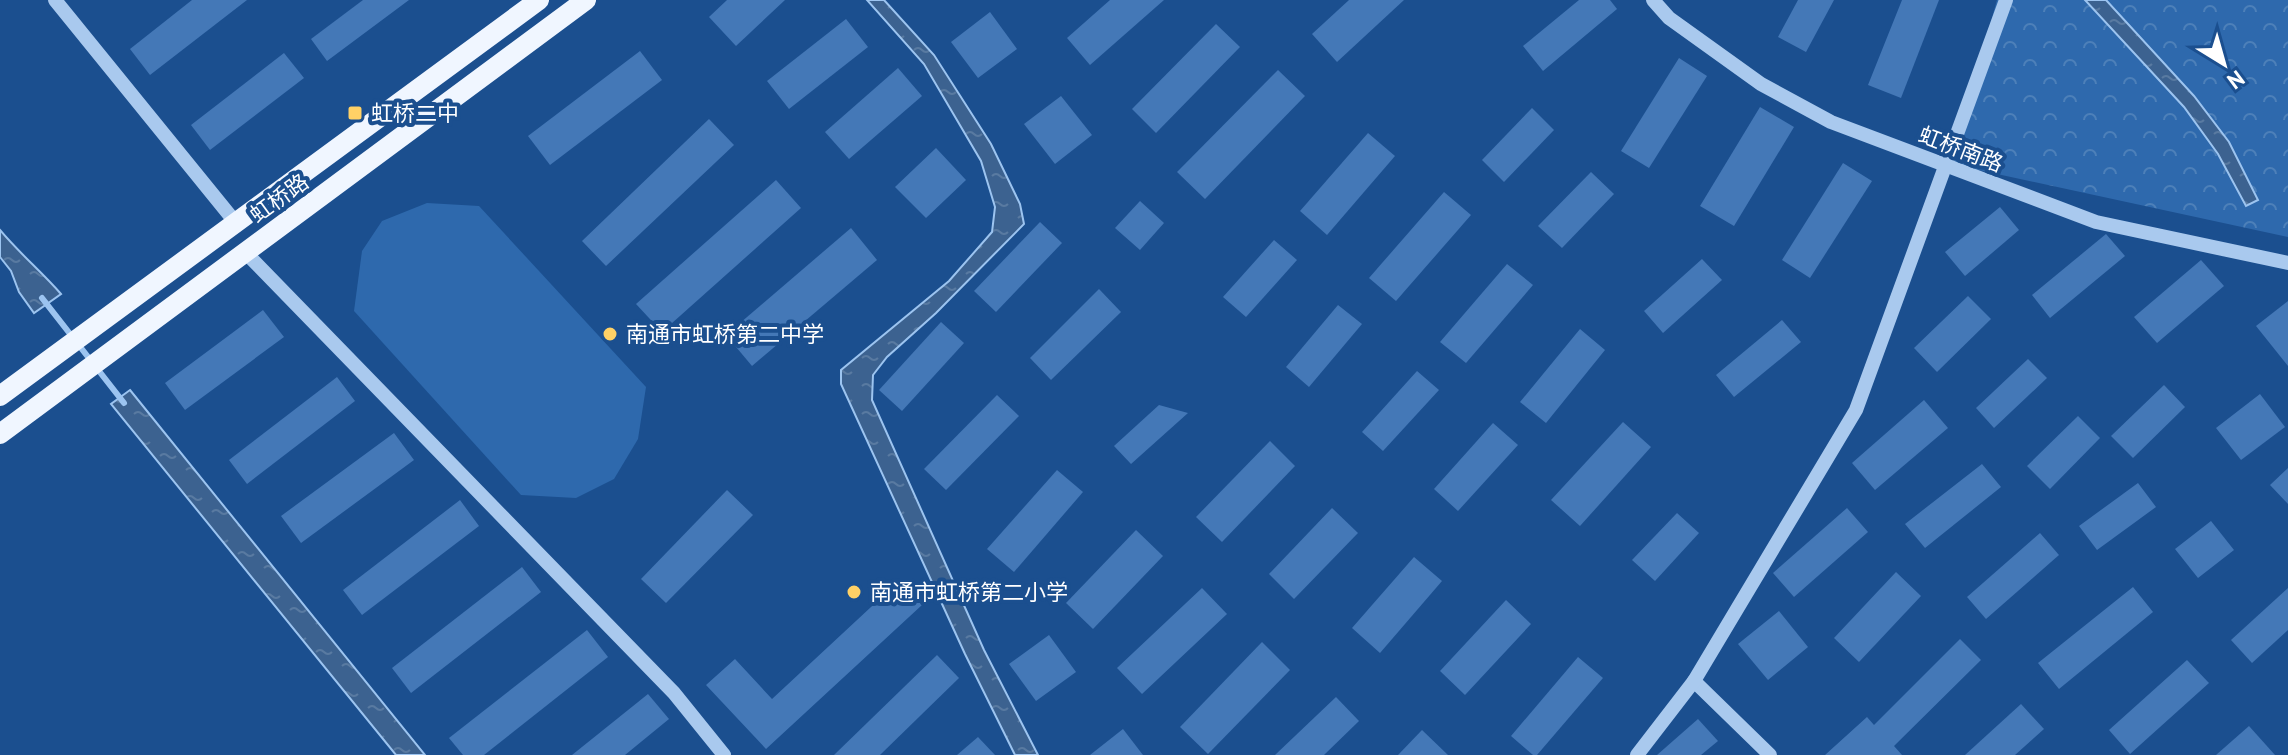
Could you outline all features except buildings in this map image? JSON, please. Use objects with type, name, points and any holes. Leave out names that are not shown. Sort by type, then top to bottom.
[{"type":"main road","name":"虹桥路","points":[[0,396],[539,0]]},
{"type":"main road","name":"虹桥路","points":[[0,434],[586,0]]},
{"type":"street","points":[[55,0],[236,223]]},
{"type":"street","name":"虹桥南路","points":[[1653,0],[1669,18],[1761,84],[1831,122],[1946,168],[2096,222],[2288,263]]},
{"type":"street","points":[[1637,755],[1694,681],[1856,410],[2006,0]]},
{"type":"street","points":[[246,253],[674,693],[724,755]]},
{"type":"street","points":[[1694,681],[1770,755]]},
{"type":"green space","points":[[1997,0],[2288,0],[2288,237],[1951,164]]},
{"type":"green space","points":[[427,203],[479,206],[646,387],[638,439],[614,479],[576,498],[521,495],[354,311],[362,251],[382,221]]},
{"type":"water","points":[[867,0],[884,0],[934,55],[991,144],[1020,204],[1024,224],[936,313],[887,357],[873,375],[872,400],[984,650],[1038,755],[1015,755],[841,384],[841,370],[949,281],[992,232],[995,207],[981,161],[924,64]]},
{"type":"water","points":[[2085,0],[2106,0],[2194,96],[2229,142],[2258,200],[2246,206],[2218,154],[2184,107]]},
{"type":"water","points":[[0,230],[61,294],[34,313],[0,257]]},
{"type":"water","points":[[130,390],[425,755],[396,755],[111,404]]},
{"type":"waterway","points":[[42,298],[124,403]]},
{"type":"place","name":"虹桥二中","points":[[355,113]]},
{"type":"place","name":"南通市虹桥第二中学","points":[[610,334]]},
{"type":"place","name":"南通市虹桥第二小学","points":[[854,592]]}]
